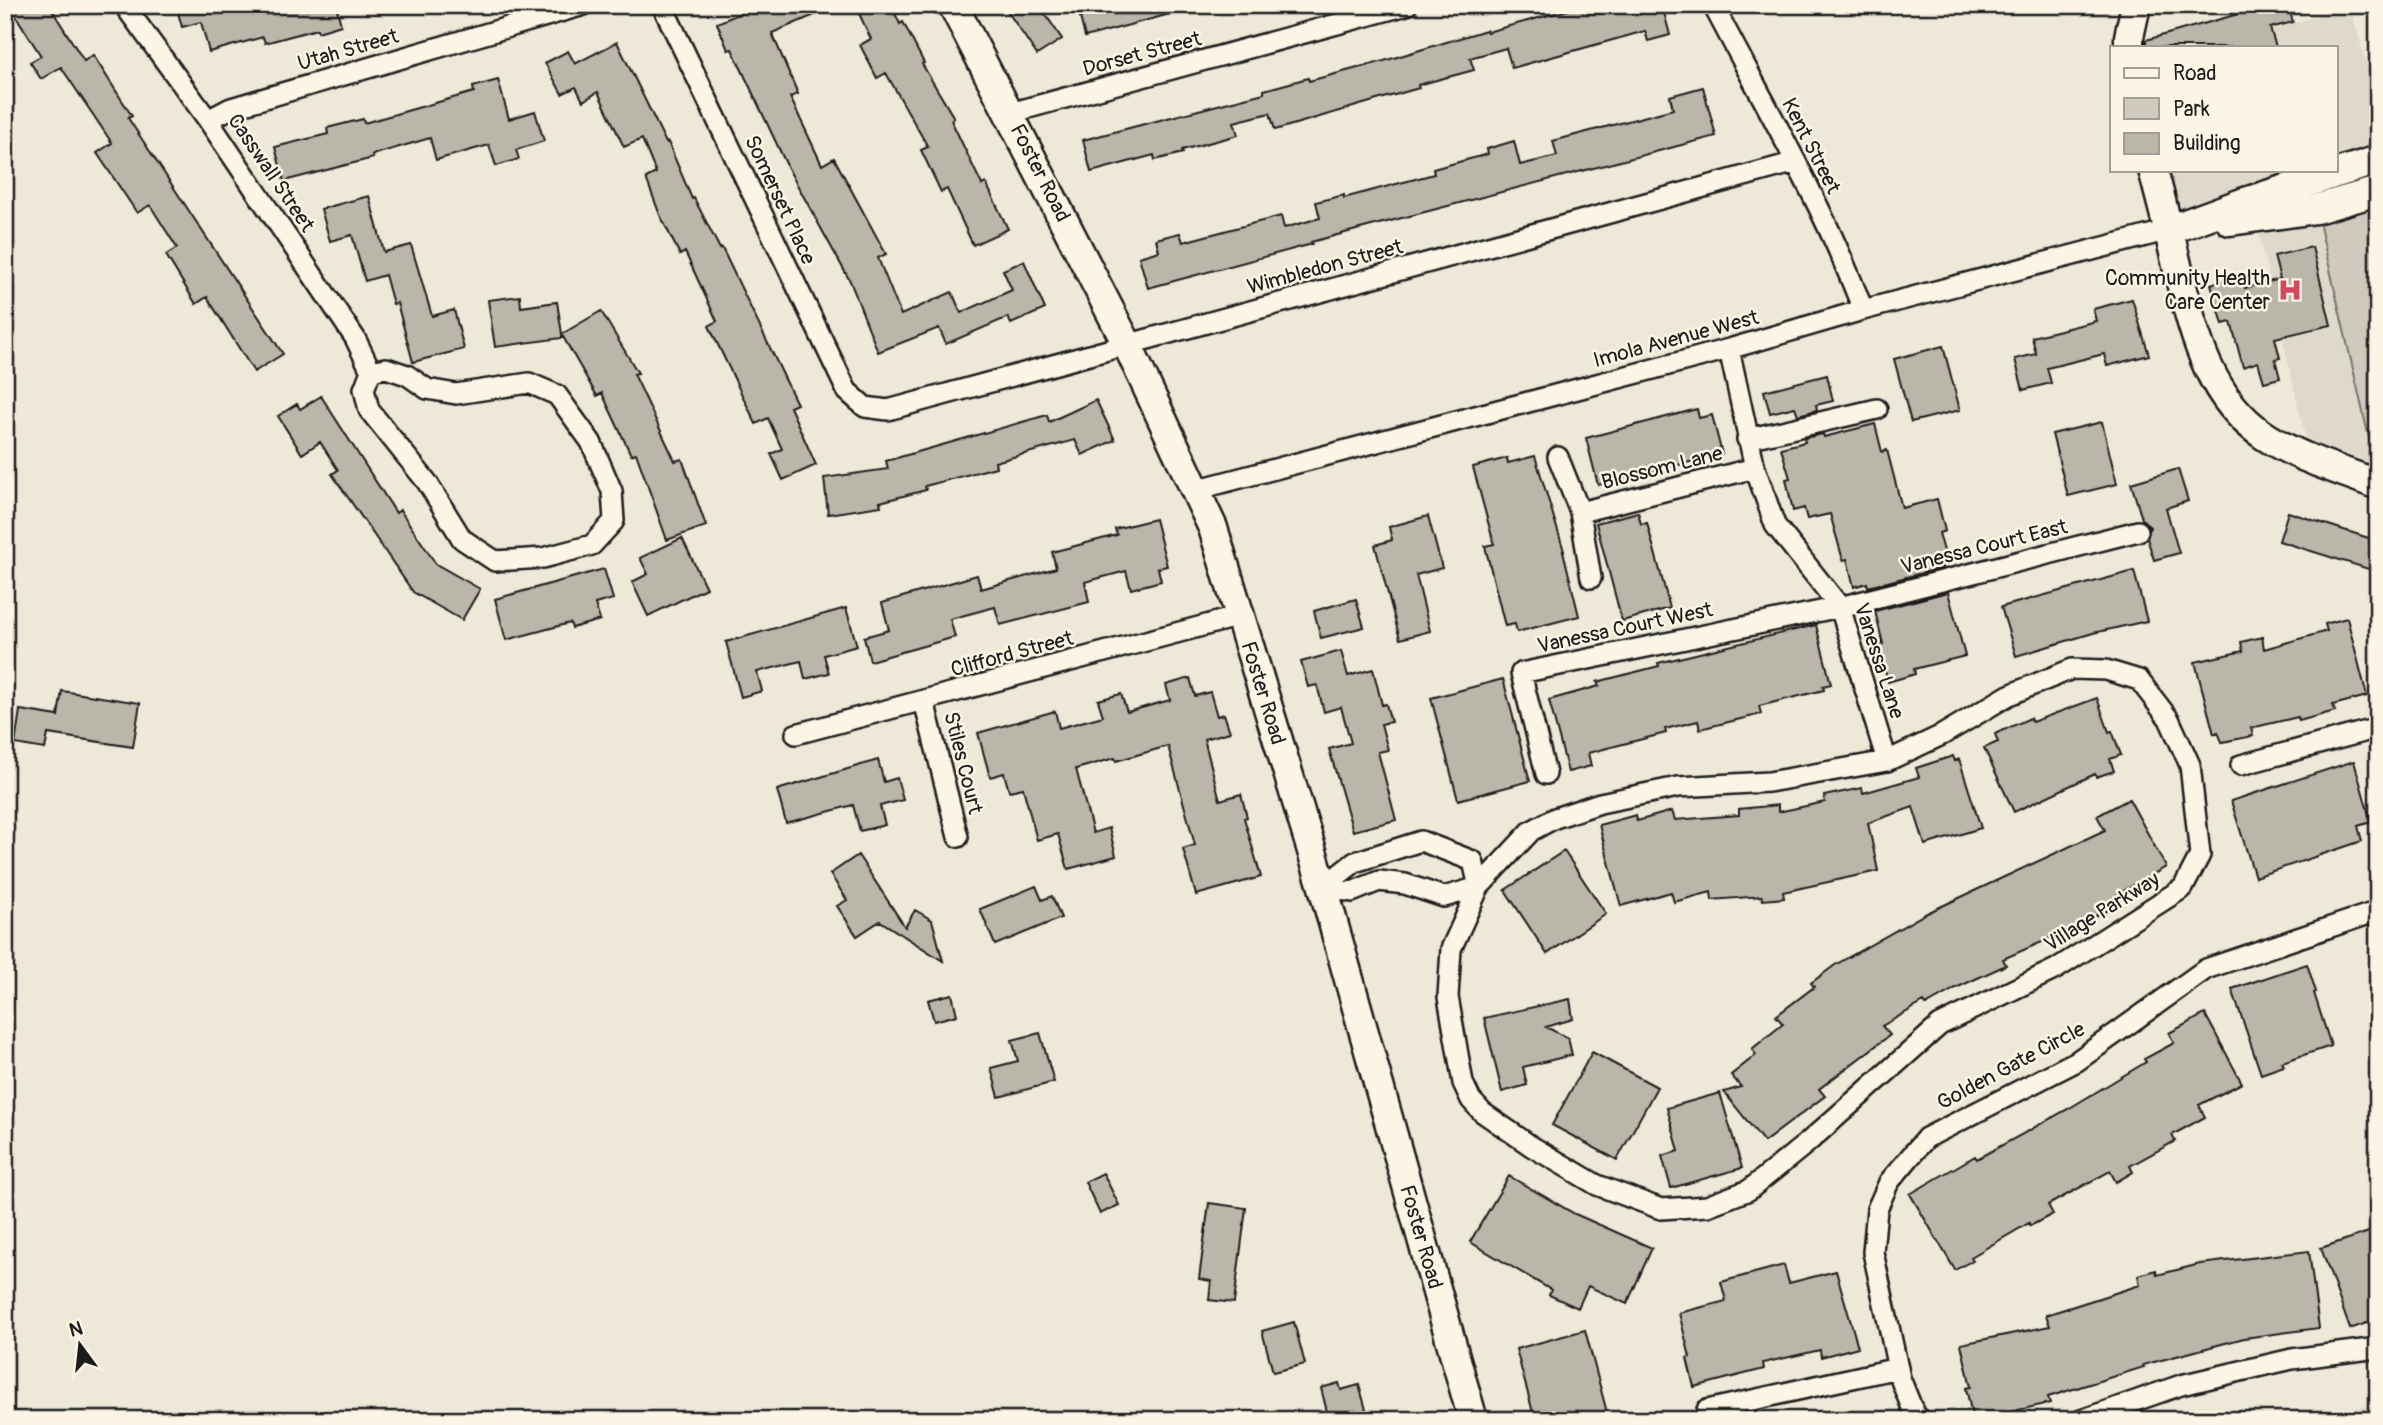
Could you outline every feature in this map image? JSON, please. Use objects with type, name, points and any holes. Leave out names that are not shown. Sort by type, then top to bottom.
[{"type":"street","name":"Casswall Street","points":[[124,5],[208,120],[355,338],[371,371]]},
{"type":"street","name":"Utah Street","points":[[208,120],[232,108],[584,5]]},
{"type":"street","name":"Somerset Place","points":[[662,5],[837,373],[847,391],[865,407]]},
{"type":"street","name":"Foster Road","points":[[953,5],[1127,344],[1213,528],[1323,887],[1473,1420]]},
{"type":"street","name":"Dorset Street","points":[[1010,113],[1407,5]]},
{"type":"street","name":"Kent Street","points":[[1713,5],[1796,162],[1863,310]]},
{"type":"street","points":[[2129,46],[2136,5]]},
{"type":"street","points":[[2169,230],[2257,198],[2378,160]]},
{"type":"street","name":"Wimbledon Street","points":[[865,407],[888,410],[1796,162]]},
{"type":"street","points":[[2154,172],[2193,331],[2210,371],[2230,405],[2264,435],[2310,458],[2378,485]]},
{"type":"street","points":[[2169,230],[2316,209],[2378,191]]},
{"type":"street","name":"Imola Avenue West","points":[[1195,489],[2169,230]]},
{"type":"street","name":"Vanessa Lane","points":[[1729,349],[1747,439],[1775,525],[1840,607],[1887,761]]},
{"type":"street","points":[[386,368],[407,374],[427,389],[456,394],[529,383],[557,395],[591,442],[612,491],[614,521],[592,545],[543,558],[495,561],[462,540],[427,482],[369,410],[364,389],[371,371],[386,368]]},
{"type":"street","points":[[1747,439],[1877,409]]},
{"type":"street","points":[[1558,457],[1580,512],[1591,578]]},
{"type":"street","name":"Blossom Lane","points":[[1580,512],[1755,468]]},
{"type":"street","name":"Vanessa Court East","points":[[1840,607],[2138,531]]},
{"type":"street","name":"Vanessa Court West","points":[[1546,774],[1521,673],[1840,607]]},
{"type":"street","name":"Clifford Street","points":[[796,734],[1240,616]]},
{"type":"street","name":"Village Parkway","points":[[2072,668],[2106,670],[2139,680],[2169,719],[2190,765],[2200,855],[2183,888],[2056,969],[1940,1025],[1807,1143],[1749,1190],[1707,1206],[1661,1209],[1597,1185],[1531,1146],[1482,1112],[1471,1100],[1463,1083],[1448,997],[1451,949],[1479,887],[1531,831],[1555,818],[1600,803],[1678,787],[1769,782],[1887,761],[1942,735],[2009,695],[2072,668]]},
{"type":"street","name":"Stiles Court","points":[[924,701],[958,836]]},
{"type":"street","points":[[2241,765],[2378,728]]},
{"type":"street","points":[[1421,841],[1473,861],[1479,887],[1444,897],[1405,884],[1379,881],[1352,892],[1323,887],[1355,862],[1421,841]]},
{"type":"street","name":"Golden Gate Circle","points":[[1921,1420],[1914,1413],[1898,1368],[1873,1252],[1877,1209],[1889,1182],[1926,1138],[2077,1061],[2206,968],[2378,911]]},
{"type":"street","points":[[2081,1420],[2181,1385],[2292,1359],[2378,1348]]},
{"type":"street","points":[[1707,1410],[1898,1368]]},
{"type":"shaded area","points":[[2350,6],[2378,104],[2378,161],[2169,230],[2154,172],[2338,172],[2338,46],[2220,46]]},
{"type":"shaded area","points":[[2316,209],[2378,477],[2310,458],[2255,217]]},
{"type":"shaded area","points":[[2378,1403],[2378,1420],[2314,1420]]},
{"type":"green space","points":[[2378,191],[2378,477],[2316,209]]},
{"type":"building","points":[[9,5],[49,5],[84,61],[93,55],[132,116],[128,118],[283,354],[254,372],[207,297],[196,304],[166,255],[177,248],[150,205],[137,213],[97,153],[112,143],[61,67],[41,79],[30,62],[41,56]]},
{"type":"building","points":[[176,5],[336,5],[341,25],[265,43],[263,37],[209,52],[201,22],[182,27]]},
{"type":"building","points":[[760,5],[838,5],[772,33],[798,94],[790,97],[822,165],[834,158],[886,254],[878,258],[901,315],[952,292],[961,313],[1012,290],[1003,270],[1024,261],[1045,309],[1011,324],[1008,317],[946,344],[939,328],[878,352],[850,281],[789,170],[717,23]]},
{"type":"building","points":[[855,5],[891,5],[900,24],[903,22],[924,63],[922,64],[954,118],[951,120],[982,185],[986,183],[1008,229],[973,245],[947,189],[941,192],[921,150],[928,147],[886,73],[877,78],[860,45],[871,39]]},
{"type":"building","points":[[1018,5],[1039,5],[1062,39],[1037,55],[1008,12]]},
{"type":"building","points":[[1077,5],[1180,5],[1181,11],[1085,37]]},
{"type":"building","points":[[1586,5],[1662,5],[1670,35],[1648,41],[1645,31],[1512,68],[1506,48],[1470,58],[1474,70],[1418,85],[1419,88],[1275,130],[1270,113],[1234,122],[1238,135],[1182,150],[1183,153],[1155,160],[1154,155],[1091,172],[1083,140]]},
{"type":"building","points":[[2270,5],[2288,5],[2293,22],[2270,28],[2276,46],[2146,46],[2146,40]]},
{"type":"building","points":[[617,42],[666,143],[668,142],[692,199],[694,198],[720,249],[722,248],[797,404],[790,407],[816,465],[783,480],[771,454],[782,449],[768,418],[756,424],[709,326],[717,321],[685,252],[680,255],[660,215],[646,178],[656,173],[642,139],[624,147],[598,92],[583,101],[576,87],[562,94],[545,63],[568,51],[575,64]]},
{"type":"building","points":[[498,80],[509,119],[535,111],[544,141],[516,150],[519,159],[496,166],[489,145],[436,160],[430,138],[372,155],[373,158],[284,181],[275,147],[328,134],[327,128],[363,119],[364,123],[474,92],[473,87]]},
{"type":"building","points":[[1703,87],[1716,136],[1311,242],[1312,244],[1148,288],[1139,257],[1159,251],[1156,239],[1180,233],[1183,242],[1281,216],[1284,228],[1320,218],[1316,202],[1344,195],[1344,198],[1434,174],[1433,169],[1488,154],[1487,149],[1514,141],[1520,165],[1557,156],[1553,141],[1673,109],[1670,96]]},
{"type":"building","points":[[369,196],[384,252],[411,245],[432,316],[454,310],[464,349],[413,362],[397,303],[393,304],[385,275],[365,281],[352,235],[330,241],[321,209]]},
{"type":"building","points":[[2312,247],[2331,325],[2275,338],[2280,358],[2275,359],[2280,378],[2264,382],[2258,362],[2243,367],[2231,322],[2223,324],[2211,284],[2241,275],[2245,288],[2280,279],[2274,256]]},
{"type":"building","points":[[520,296],[521,307],[557,302],[562,334],[601,311],[638,373],[634,374],[675,461],[682,459],[706,526],[667,540],[636,453],[631,455],[602,393],[597,396],[562,335],[562,338],[495,347],[488,300]]},
{"type":"building","points":[[2132,299],[2149,355],[2107,366],[2104,354],[2047,368],[2051,383],[2023,390],[2015,359],[2036,354],[2032,337],[2096,321],[2093,309]]},
{"type":"building","points":[[1943,346],[1960,410],[1911,422],[1894,359]]},
{"type":"building","points":[[1827,375],[1833,401],[1816,405],[1817,410],[1798,415],[1795,407],[1770,413],[1764,391]]},
{"type":"building","points":[[321,396],[396,513],[400,510],[436,564],[480,589],[462,620],[413,592],[332,474],[338,470],[320,442],[302,454],[278,416],[297,404],[300,409]]},
{"type":"building","points":[[1096,400],[1115,440],[1082,455],[1075,440],[995,462],[996,467],[925,486],[926,490],[880,502],[881,506],[828,514],[824,478],[888,469],[886,461],[1047,415],[1049,422]]},
{"type":"building","points":[[1697,409],[1699,418],[1712,415],[1722,454],[1598,485],[1586,438]]},
{"type":"building","points":[[2102,422],[2117,484],[2068,496],[2052,434]]},
{"type":"building","points":[[1875,424],[1882,452],[1887,450],[1902,508],[1937,499],[1945,531],[1939,533],[1947,562],[1941,564],[1942,568],[1868,587],[1867,583],[1854,587],[1830,514],[1807,519],[1804,508],[1793,511],[1786,479],[1790,478],[1781,448],[1805,442],[1804,438],[1823,434],[1824,437]]},
{"type":"building","points":[[1535,456],[1564,551],[1579,616],[1517,632],[1515,624],[1505,626],[1485,546],[1494,544],[1473,467],[1507,458],[1508,463]]},
{"type":"building","points":[[2178,469],[2188,501],[2166,508],[2179,553],[2154,560],[2147,538],[2150,527],[2142,519],[2131,483]]},
{"type":"building","points":[[1638,512],[1641,524],[1647,523],[1670,608],[1622,621],[1596,523]]},
{"type":"building","points":[[2288,512],[2378,541],[2378,572],[2279,541]]},
{"type":"building","points":[[1428,516],[1442,568],[1416,575],[1430,631],[1400,639],[1375,545],[1392,540],[1389,527]]},
{"type":"building","points":[[1155,519],[1167,566],[1158,568],[1161,581],[1131,589],[1126,571],[1085,582],[1089,602],[1000,625],[995,607],[950,619],[955,637],[870,661],[864,637],[889,630],[882,603],[977,575],[981,589],[1056,568],[1052,552],[1117,535],[1115,529]]},
{"type":"building","points":[[682,538],[706,588],[648,616],[632,582],[648,574],[640,558]]},
{"type":"building","points":[[604,569],[613,599],[595,604],[600,620],[572,628],[570,623],[506,640],[495,599]]},
{"type":"building","points":[[2134,571],[2147,621],[2093,633],[2016,656],[2001,607]]},
{"type":"building","points":[[1948,592],[1965,656],[1914,669],[1915,674],[1888,682],[1878,645],[1883,644],[1875,611]]},
{"type":"building","points":[[1356,599],[1364,627],[1321,638],[1314,611]]},
{"type":"building","points":[[846,608],[857,646],[824,655],[829,673],[805,679],[801,661],[757,672],[762,691],[741,697],[726,642]]},
{"type":"building","points":[[2347,618],[2367,696],[2333,705],[2335,711],[2299,721],[2298,717],[2251,728],[2253,736],[2222,742],[2218,732],[2214,734],[2195,662],[2243,651],[2241,642],[2262,637],[2264,649],[2327,631],[2325,624]]},
{"type":"building","points":[[1816,625],[1831,684],[1823,686],[1824,690],[1759,706],[1761,714],[1700,729],[1698,721],[1665,729],[1666,733],[1588,753],[1591,766],[1568,772],[1549,700],[1599,686],[1597,682],[1659,666],[1658,663]]},
{"type":"building","points":[[1341,651],[1348,676],[1373,669],[1382,705],[1386,704],[1391,722],[1381,724],[1388,750],[1378,752],[1396,820],[1353,831],[1329,749],[1351,743],[1341,707],[1324,712],[1317,685],[1308,687],[1301,662]]},
{"type":"building","points":[[1190,678],[1195,696],[1210,692],[1217,716],[1224,714],[1230,732],[1204,739],[1220,800],[1241,794],[1247,817],[1244,818],[1261,877],[1196,895],[1183,849],[1195,845],[1168,746],[1076,769],[1093,833],[1109,828],[1116,856],[1068,869],[1058,834],[1037,840],[1023,788],[1009,791],[1004,773],[990,777],[978,733],[1055,711],[1059,728],[1103,716],[1098,700],[1121,694],[1127,712],[1170,700],[1166,685]]},
{"type":"building","points":[[1503,679],[1530,781],[1458,800],[1431,698]]},
{"type":"building","points":[[62,691],[140,703],[133,747],[48,734],[45,749],[15,744],[20,710],[58,716]]},
{"type":"building","points":[[2097,698],[2109,732],[2112,731],[2121,755],[2110,759],[2114,771],[2096,777],[2095,774],[2014,812],[1984,748],[1998,742],[1995,734],[2030,718],[2032,722]]},
{"type":"building","points":[[1953,756],[1955,761],[1959,759],[1981,828],[1925,845],[1913,807],[1868,823],[1878,871],[1783,892],[1784,898],[1763,900],[1762,896],[1712,900],[1711,892],[1674,902],[1671,892],[1621,906],[1599,825],[1636,815],[1637,821],[1672,811],[1675,820],[1739,815],[1739,809],[1778,805],[1778,812],[1825,802],[1824,796],[1862,788],[1863,793],[1919,777],[1916,768]]},
{"type":"building","points":[[878,760],[884,782],[897,778],[903,800],[880,806],[885,825],[860,831],[853,805],[786,823],[777,790]]},
{"type":"building","points":[[2354,761],[2371,822],[2358,826],[2362,841],[2255,877],[2231,801]]},
{"type":"building","points":[[2129,799],[2166,867],[2115,896],[2119,905],[2086,920],[2089,926],[2053,942],[2051,938],[2003,959],[2006,965],[1926,1005],[1924,1002],[1882,1026],[1890,1035],[1819,1089],[1825,1096],[1764,1142],[1724,1092],[1741,1087],[1731,1075],[1756,1055],[1752,1049],[1783,1024],[1776,1016],[1814,987],[1811,983],[1835,965],[1925,914],[2105,830],[2097,816]]},
{"type":"building","points":[[1564,851],[1606,914],[1547,954],[1505,890]]},
{"type":"building","points":[[858,855],[905,927],[915,910],[932,920],[943,961],[880,921],[857,936],[837,906],[847,900],[830,874]]},
{"type":"building","points":[[1036,886],[1042,900],[1052,896],[1061,918],[995,945],[980,909]]},
{"type":"building","points":[[2307,964],[2331,1046],[2282,1062],[2284,1066],[2261,1074],[2232,989]]},
{"type":"building","points":[[952,994],[957,1015],[934,1021],[928,1000]]},
{"type":"building","points":[[1570,999],[1573,1019],[1546,1027],[1568,1038],[1572,1055],[1523,1067],[1527,1085],[1502,1092],[1484,1018]]},
{"type":"building","points":[[2205,1014],[2242,1083],[2199,1105],[2205,1117],[2172,1135],[2175,1141],[2130,1166],[2133,1172],[2116,1182],[2110,1171],[2048,1205],[2053,1214],[2030,1226],[2029,1223],[1971,1257],[1973,1260],[1955,1270],[1910,1194],[1975,1156],[1977,1159],[2068,1109],[2146,1062],[2144,1059],[2174,1043],[2169,1033]]},
{"type":"building","points":[[1040,1033],[1054,1082],[999,1097],[991,1068],[1018,1061],[1012,1040]]},
{"type":"building","points":[[1592,1052],[1657,1087],[1617,1160],[1552,1125]]},
{"type":"building","points":[[1720,1093],[1742,1168],[1671,1188],[1662,1156],[1679,1151],[1667,1108]]},
{"type":"building","points":[[1103,1173],[1119,1205],[1100,1214],[1085,1182]]},
{"type":"building","points":[[1509,1176],[1575,1214],[1652,1248],[1627,1304],[1588,1286],[1578,1308],[1549,1295],[1551,1290],[1470,1242]]},
{"type":"building","points":[[1209,1203],[1246,1208],[1234,1303],[1209,1300],[1211,1281],[1199,1279]]},
{"type":"building","points":[[2378,1229],[2378,1319],[2350,1329],[2321,1248]]},
{"type":"building","points":[[2309,1251],[2319,1328],[2244,1338],[2143,1365],[2144,1367],[2048,1397],[2050,1403],[1973,1420],[1966,1388],[1971,1387],[1961,1344],[2050,1326],[2046,1315],[2140,1285],[2138,1275],[2156,1270],[2157,1275],[2200,1264]]},
{"type":"building","points":[[1784,1265],[1789,1283],[1836,1271],[1858,1347],[1821,1357],[1820,1350],[1763,1363],[1764,1369],[1694,1387],[1679,1313],[1726,1301],[1721,1282]]},
{"type":"building","points":[[1294,1322],[1305,1364],[1273,1372],[1262,1331]]},
{"type":"building","points":[[1585,1330],[1609,1420],[1535,1420],[1516,1349]]},
{"type":"building","points":[[1339,1383],[1341,1390],[1359,1385],[1369,1420],[1329,1420],[1321,1388]]},
{"type":"place","name":"Community Health Care Center","points":[[2290,290]]}]
